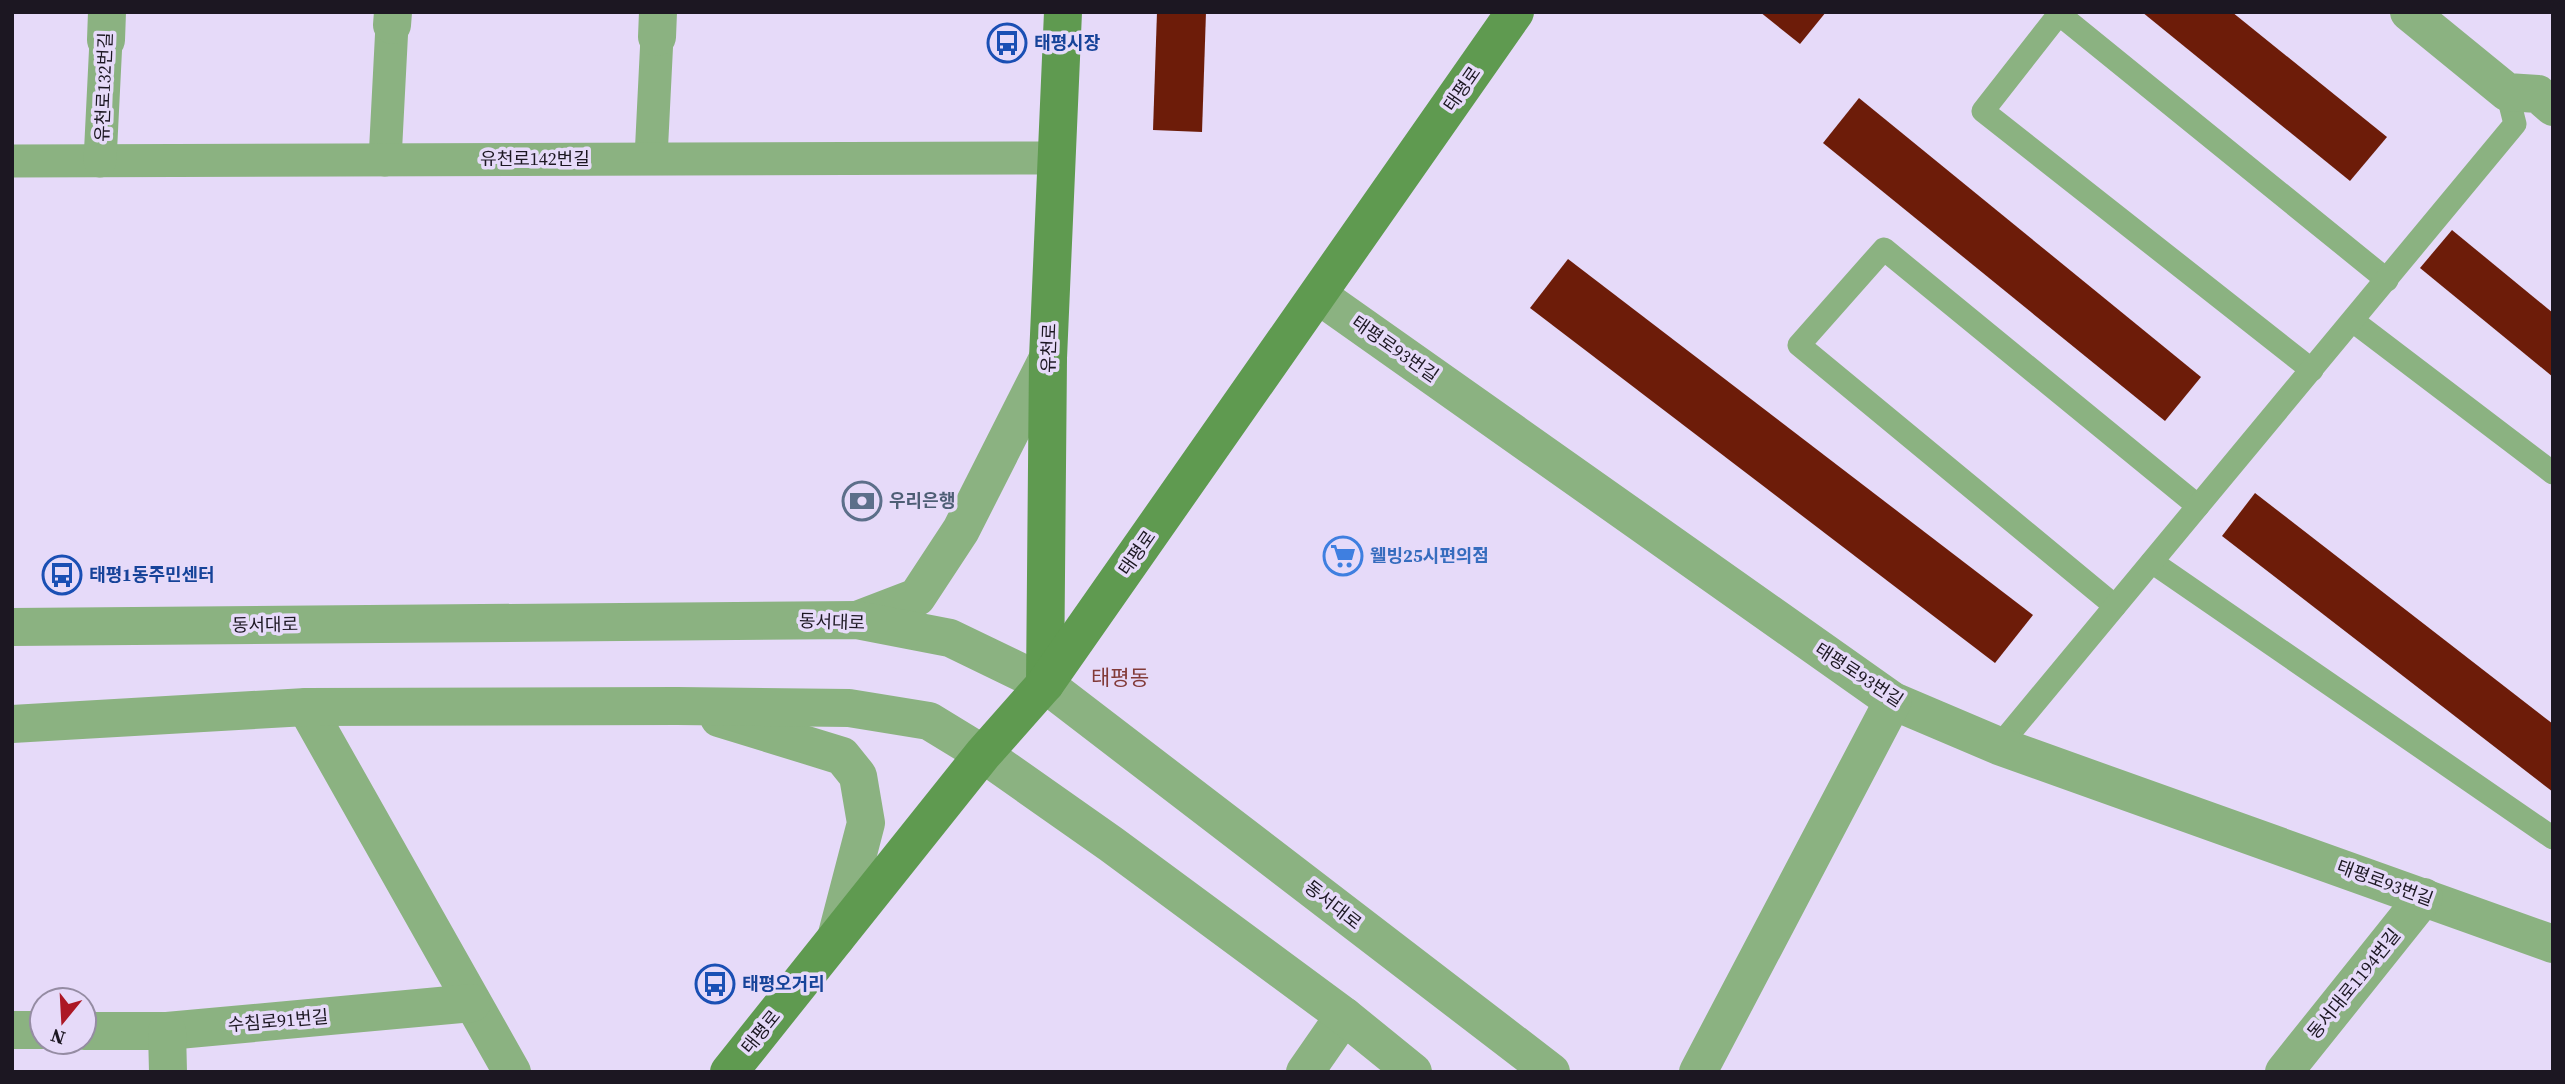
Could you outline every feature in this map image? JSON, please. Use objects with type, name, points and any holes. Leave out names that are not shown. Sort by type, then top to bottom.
[{"type":"main road","name":"유천로","points":[[1045,684],[1048,358],[1063,12]]},
{"type":"main road","name":"태평로","points":[[729,1072],[983,754],[1045,684],[1516,12]]},
{"type":"street","points":[[2409,12],[2507,92],[2538,94],[2553,107]]},
{"type":"street","points":[[385,160],[393,19]]},
{"type":"street","points":[[651,158],[657,25]]},
{"type":"street","name":"유천로132번길","points":[[100,161],[106,26]]},
{"type":"street","name":"유천로142번길","points":[[12,162],[1057,158]]},
{"type":"street","name":"태평로93번길","points":[[1318,295],[1893,701],[1999,746],[2553,944]]},
{"type":"street","points":[[857,620],[918,597],[961,530],[1048,358]]},
{"type":"street","name":"동서대로","points":[[12,627],[857,620],[950,638],[1045,684],[1551,1072]]},
{"type":"street","points":[[1698,1072],[1893,701]]},
{"type":"street","points":[[677,706],[842,756],[858,776],[866,823],[835,938]]},
{"type":"street","points":[[12,724],[306,708],[677,706],[849,708],[929,722],[983,754],[1111,844],[1344,1016],[1413,1072]]},
{"type":"street","points":[[306,708],[512,1072]]},
{"type":"street","name":"동서대로1194번길","points":[[2284,1072],[2424,897]]},
{"type":"street","name":"수침로91번길","points":[[98,1031],[167,1031],[472,1003]]},
{"type":"street","points":[[1305,1072],[1344,1016]]},
{"type":"street","points":[[167,1031],[168,1072]]},
{"type":"lane","points":[[2312,370],[1983,111],[2059,14],[2387,279]]},
{"type":"lane","points":[[1999,746],[2515,124],[2507,92]]},
{"type":"lane","points":[[2115,606],[1800,345],[1884,249],[2198,506]]},
{"type":"lane","points":[[2353,321],[2553,473]]},
{"type":"lane","points":[[2152,562],[2553,838]]},
{"type":"building","points":[[1157,12],[1206,12],[1202,132],[1153,130]]},
{"type":"building","points":[[1760,12],[1826,12],[1800,44]]},
{"type":"building","points":[[2142,12],[2232,12],[2387,137],[2350,181]]},
{"type":"building","points":[[1859,98],[2201,377],[2165,421],[1823,143]]},
{"type":"building","points":[[2452,230],[2553,313],[2553,377],[2420,268]]},
{"type":"building","points":[[1568,259],[2033,615],[1995,663],[1530,308]]},
{"type":"building","points":[[2255,493],[2553,724],[2553,792],[2222,536]]},
{"type":"place","name":"태평시장","points":[[1007,43]]},
{"type":"place","name":"우리은행","points":[[862,501]]},
{"type":"place","name":"웰빙25시편의점","points":[[1343,556]]},
{"type":"place","name":"태평1동주민센터","points":[[62,575]]},
{"type":"place","name":"태평오거리","points":[[715,984]]},
{"type":"district","name":"태평동","points":[[1120,678]]}]
